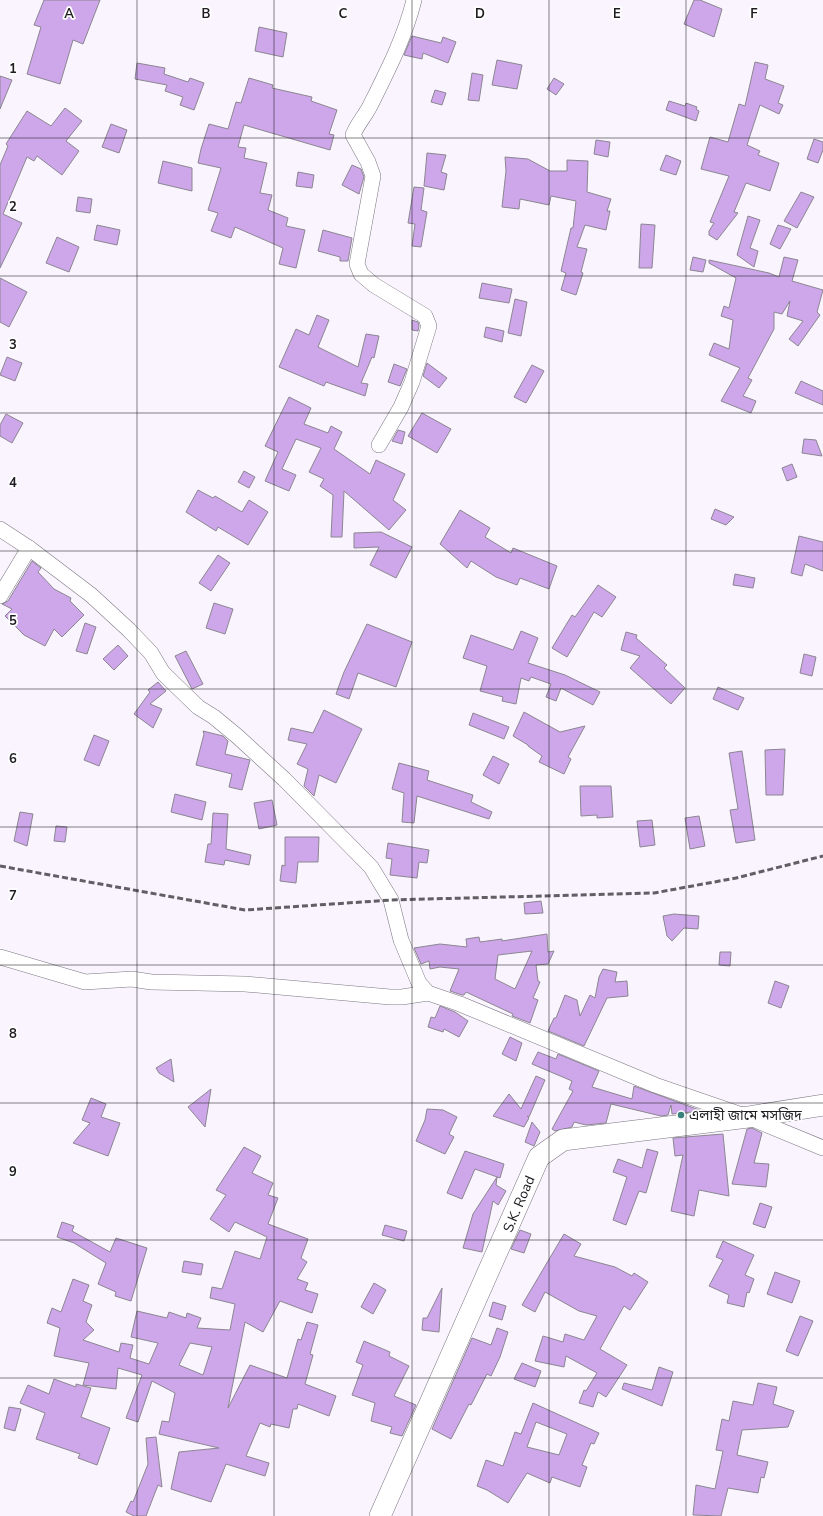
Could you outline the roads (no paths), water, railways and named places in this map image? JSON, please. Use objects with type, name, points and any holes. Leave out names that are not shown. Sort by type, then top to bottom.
[{"type":"main road","name":"S.K. Road","points":[[380,1516],[539,1157],[563,1140],[748,1117],[823,1105]]},
{"type":"street","points":[[379,445],[401,407],[412,382],[429,326],[425,316],[374,285],[361,274],[357,264],[373,176],[368,162],[353,135],[356,127],[367,112],[384,78],[411,15],[414,0]]},
{"type":"street","points":[[0,529],[29,548],[90,595],[129,630],[151,653],[163,674],[198,707],[220,721],[284,779],[371,867],[391,900],[401,940],[419,983],[428,993]]},
{"type":"street","points":[[0,596],[29,548]]},
{"type":"street","points":[[0,957],[85,982],[132,979],[151,982],[245,984],[402,997],[428,993],[460,1004],[655,1085],[748,1117],[823,1148]]},
{"type":"railway","points":[[0,866],[245,910],[391,900],[654,893],[736,878],[823,856]]},
{"type":"place","name":"এলাহী জামে মসজিদ","points":[[681,1115]]}]
